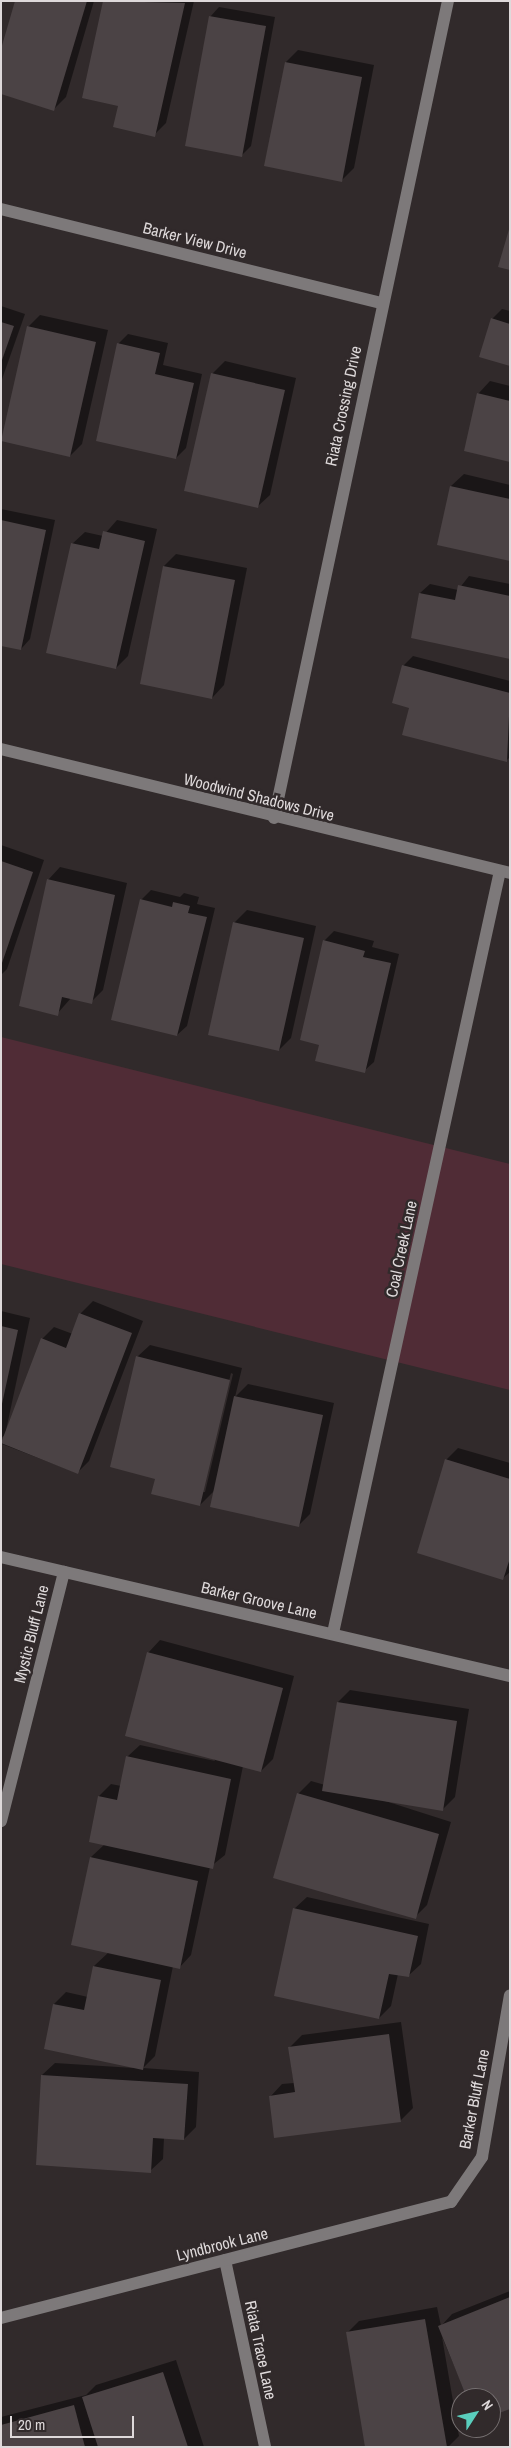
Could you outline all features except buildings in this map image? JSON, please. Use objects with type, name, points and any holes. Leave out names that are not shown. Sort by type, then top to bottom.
[{"type":"street","name":"Riata Crossing Drive","points":[[274,818],[381,304],[448,1]]},
{"type":"street","name":"Barker View Drive","points":[[1,209],[381,304]]},
{"type":"street","name":"Woodwind Shadows Drive","points":[[1,749],[274,818],[505,872]]},
{"type":"street","name":"Coal Creek Lane","points":[[333,1633],[505,872]]},
{"type":"street","name":"Barker Groove Lane","points":[[1,1557],[333,1633],[510,1676]]},
{"type":"street","name":"Mystic Bluff Lane","points":[[1,1821],[64,1572]]},
{"type":"street","name":"Barker Bluff Lane","points":[[451,2202],[482,2157],[510,1995]]},
{"type":"street","name":"Lyndbrook Lane","points":[[1,2318],[451,2202]]},
{"type":"street","name":"Riata Trace Lane","points":[[225,2260],[265,2447]]},
{"type":"shaded area","points":[[1,1037],[510,1164],[510,1390],[1,1264]]}]
